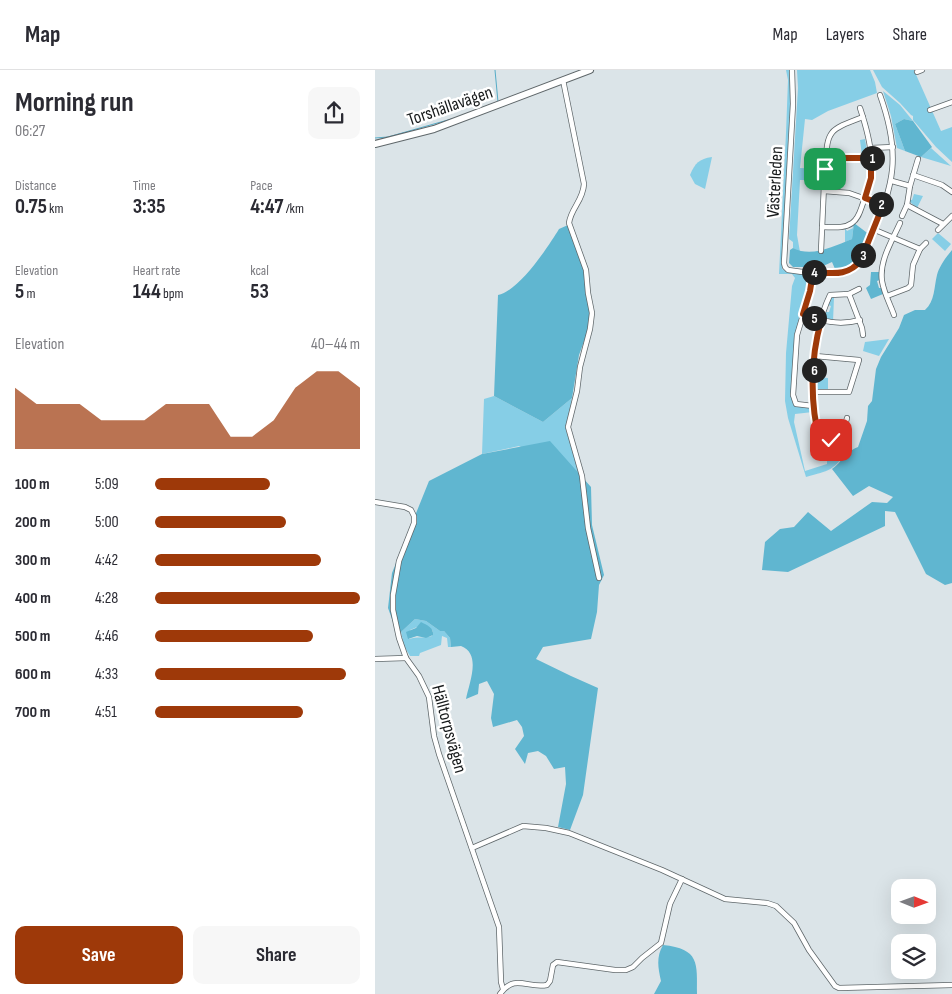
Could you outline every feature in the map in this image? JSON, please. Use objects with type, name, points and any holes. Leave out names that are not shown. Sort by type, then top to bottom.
[{"type":"main road","name":"Torshällavägen","points":[[375,144],[434,129],[590,70]]},
{"type":"street","name":"Västerleden","points":[[792,70],[793,104],[784,263],[788,270],[813,272]]},
{"type":"street","points":[[563,80],[584,184],[582,197],[570,217],[569,223],[586,270],[592,313],[590,329],[580,367],[577,392],[568,427],[582,476],[588,528],[599,578]]},
{"type":"street","points":[[813,406],[798,404],[793,399],[796,340],[810,291],[813,272],[840,274],[855,267],[861,260],[875,230],[892,181],[893,147],[880,95]]},
{"type":"street","points":[[930,110],[952,102]]},
{"type":"street","points":[[822,227],[840,227],[852,223],[859,214],[865,198],[871,178],[871,148],[860,108]]},
{"type":"street","points":[[825,169],[827,140],[831,132],[840,126],[863,117]]},
{"type":"street","points":[[871,148],[893,147]]},
{"type":"street","points":[[826,158],[871,158]]},
{"type":"street","points":[[902,216],[907,205],[910,186],[918,159]]},
{"type":"street","points":[[913,175],[942,185],[952,192]]},
{"type":"street","points":[[892,181],[910,186]]},
{"type":"street","points":[[821,251],[824,186]]},
{"type":"street","points":[[824,192],[849,193],[883,205]]},
{"type":"street","points":[[907,205],[943,224]]},
{"type":"street","points":[[938,230],[952,216]]},
{"type":"street","points":[[894,315],[882,281],[882,271],[899,223]]},
{"type":"street","points":[[875,230],[920,249]]},
{"type":"street","points":[[887,296],[911,285],[913,265],[920,249],[926,243]]},
{"type":"street","points":[[822,455],[813,406],[817,336],[830,295],[849,294],[859,289]]},
{"type":"street","points":[[849,294],[860,320],[863,335]]},
{"type":"street","points":[[803,314],[821,321],[840,324],[860,320]]},
{"type":"street","points":[[813,392],[849,392],[861,354]]},
{"type":"street","points":[[815,356],[859,360]]},
{"type":"street","points":[[820,443],[836,438],[841,434],[845,428],[847,418]]},
{"type":"street","name":"Hälltorpsvägen","points":[[375,502],[405,507],[411,510],[415,516],[399,561],[393,610],[399,638],[406,658],[419,676],[429,697],[439,754],[485,890],[499,924],[499,950],[503,989]]},
{"type":"street","points":[[375,659],[406,658]]},
{"type":"street","points":[[472,848],[520,827],[546,828],[569,833],[682,879],[725,899],[767,903],[780,909],[794,923],[812,955],[835,986],[839,988],[952,985]]},
{"type":"street","points":[[500,994],[503,989],[515,982],[541,986],[547,985],[550,981],[553,965],[557,962],[615,970],[626,970],[633,967],[641,958],[661,943],[670,904],[682,879]]},
{"type":"shaded area","points":[[786,70],[789,70],[791,92],[782,269],[810,277],[796,331],[792,400],[794,403],[810,407],[813,412],[795,414],[794,422],[805,471],[827,464],[827,459],[847,451],[834,467],[806,477],[788,418],[785,401],[786,353],[792,286],[795,278],[792,274],[779,274],[788,80]]},
{"type":"shaded area","points":[[797,70],[870,70],[877,93],[828,111],[812,120],[805,119],[800,168],[824,169],[824,180],[800,180],[797,235],[800,252],[793,248],[793,242],[789,239],[798,88]]},
{"type":"shaded area","points":[[873,70],[914,70],[941,131],[952,127],[952,162],[936,147],[913,120],[913,116],[882,87]]},
{"type":"shaded area","points":[[883,91],[900,105],[913,121],[904,119],[895,124],[905,151],[897,148],[891,116]]},
{"type":"shaded area","points":[[904,119],[913,121],[932,147],[921,157],[905,151],[895,124]]},
{"type":"shaded area","points":[[865,139],[867,151],[870,151],[870,153],[862,156],[860,140]]},
{"type":"shaded area","points":[[931,148],[951,166],[921,157]]},
{"type":"shaded area","points":[[712,157],[705,189],[695,184],[690,175],[698,162]]},
{"type":"shaded area","points":[[914,194],[923,196],[917,208],[910,202]]},
{"type":"shaded area","points":[[854,223],[852,239],[845,242],[845,228],[847,231],[853,228],[852,225]]},
{"type":"shaded area","points":[[854,223],[870,235],[862,254],[855,262],[835,269],[832,262],[821,267],[793,267],[789,263],[790,250],[793,248],[808,252],[823,250],[852,239]]},
{"type":"shaded area","points":[[568,225],[584,268],[590,314],[587,333],[579,355],[572,398],[543,422],[494,396],[498,295],[515,286],[524,277],[559,229]]},
{"type":"shaded area","points":[[938,233],[951,244],[945,251],[932,239]]},
{"type":"shaded area","points":[[952,250],[952,583],[945,585],[926,574],[895,512],[885,511],[885,526],[788,572],[762,570],[765,542],[780,529],[794,527],[808,512],[831,531],[872,502],[887,503],[893,497],[869,486],[853,496],[832,469],[848,452],[858,447],[867,421],[868,406],[872,401],[876,369],[881,357],[899,328],[904,315],[915,310],[925,310],[928,306],[932,298],[938,272]]},
{"type":"shaded area","points":[[871,272],[880,272],[880,280],[877,281],[879,288],[882,288],[883,294],[871,299],[866,288],[870,285]]},
{"type":"shaded area","points":[[834,297],[833,322],[825,320],[826,312],[829,312],[831,306],[828,305],[831,298]]},
{"type":"shaded area","points":[[889,339],[879,356],[863,351],[865,342]]},
{"type":"shaded area","points":[[818,377],[828,378],[828,390],[816,389],[815,384],[818,384]]},
{"type":"shaded area","points":[[494,396],[543,422],[572,398],[566,430],[581,476],[519,446],[482,454],[484,399]]},
{"type":"shaded area","points":[[550,441],[591,487],[592,525],[604,575],[599,585],[597,612],[591,639],[543,647],[536,659],[598,688],[583,795],[570,830],[558,827],[566,784],[565,767],[554,769],[546,756],[538,751],[528,753],[525,764],[515,749],[524,736],[522,727],[517,720],[493,727],[491,718],[494,694],[487,681],[479,684],[478,694],[466,699],[473,670],[471,655],[467,650],[461,646],[451,647],[450,638],[444,631],[440,631],[426,621],[415,619],[401,632],[397,633],[388,608],[392,573],[429,481],[482,454]]},
{"type":"shaded area","points":[[415,619],[426,621],[440,631],[444,631],[450,638],[451,647],[448,647],[447,638],[442,636],[441,645],[420,653],[419,656],[410,656],[404,646],[401,632]],"holes":[[[424,624],[433,631],[432,636],[409,639],[410,630]]]},
{"type":"shaded area","points":[[421,622],[431,629],[433,635],[426,638],[417,636],[408,639],[406,632],[416,628]]},
{"type":"shaded area","points":[[663,945],[684,950],[690,954],[696,966],[697,994],[654,994],[661,981],[658,963]]},
{"type":"waterway","points":[[495,70],[498,102]]},
{"type":"waterway","points":[[375,138],[388,137],[455,118]]},
{"type":"route","points":[[825,169],[826,158],[871,158],[871,178],[865,198],[883,205],[875,230],[861,260],[855,267],[840,274],[813,272],[803,314],[821,321],[815,348],[813,406],[820,443],[831,440]]}]
